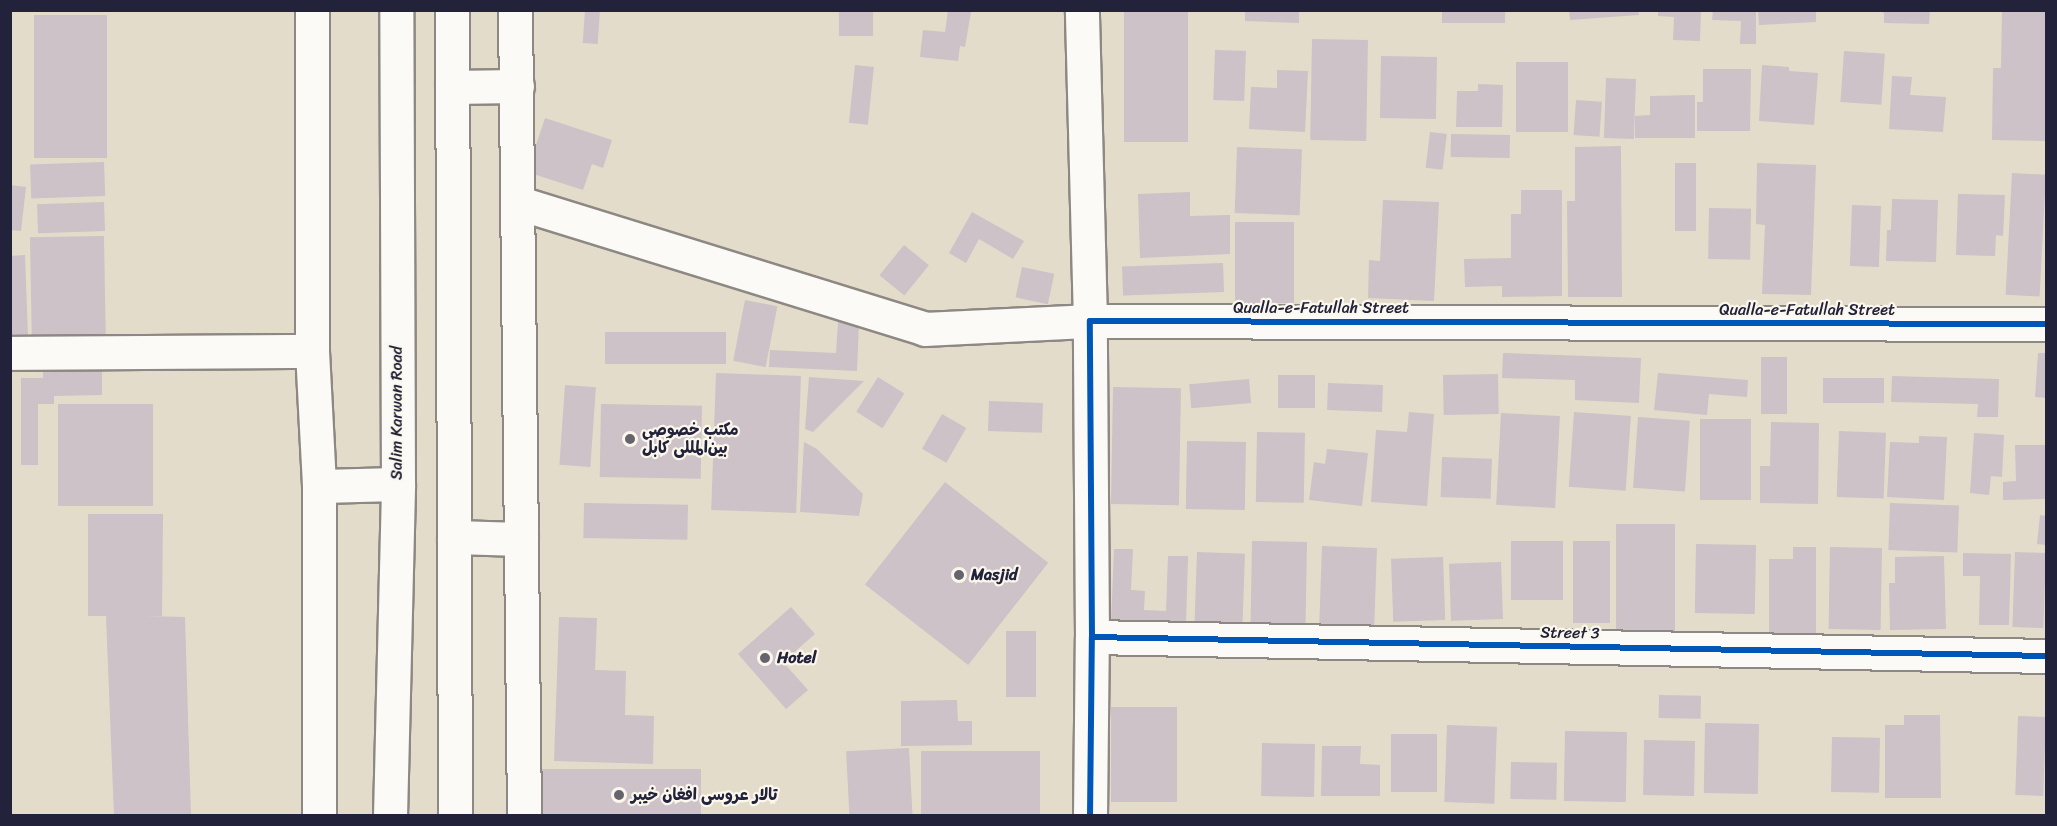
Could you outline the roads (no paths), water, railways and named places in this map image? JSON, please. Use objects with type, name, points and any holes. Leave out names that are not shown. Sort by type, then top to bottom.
[{"type":"street","points":[[312,10],[312,351],[319,486],[319,816]]},
{"type":"street","name":"Salim Karwan Road","points":[[390,816],[398,484],[396,10]]},
{"type":"street","points":[[452,10],[455,816]]},
{"type":"street","points":[[515,10],[519,203],[524,816]]},
{"type":"street","points":[[1082,10],[1090,321],[1092,638],[1090,816]]},
{"type":"street","points":[[452,87],[517,86]]},
{"type":"street","name":"Qualla-e-Fatullah Street","points":[[519,203],[925,329],[1090,321],[2046,324]]},
{"type":"street","points":[[10,353],[312,351]]},
{"type":"street","points":[[319,486],[398,484]]},
{"type":"street","points":[[454,537],[521,539]]},
{"type":"street","name":"Street 3","points":[[1092,638],[2046,656]]},
{"type":"street","points":[[366,816],[391,768]]},
{"type":"place","name":"مکتب خصوصی بین‌المللی کابل","points":[[630,439]]},
{"type":"place","name":"Masjid","points":[[959,575]]},
{"type":"place","name":"Hotel","points":[[765,658]]},
{"type":"place","name":"تالار عروسی افغان خیبر","points":[[619,795]]}]
